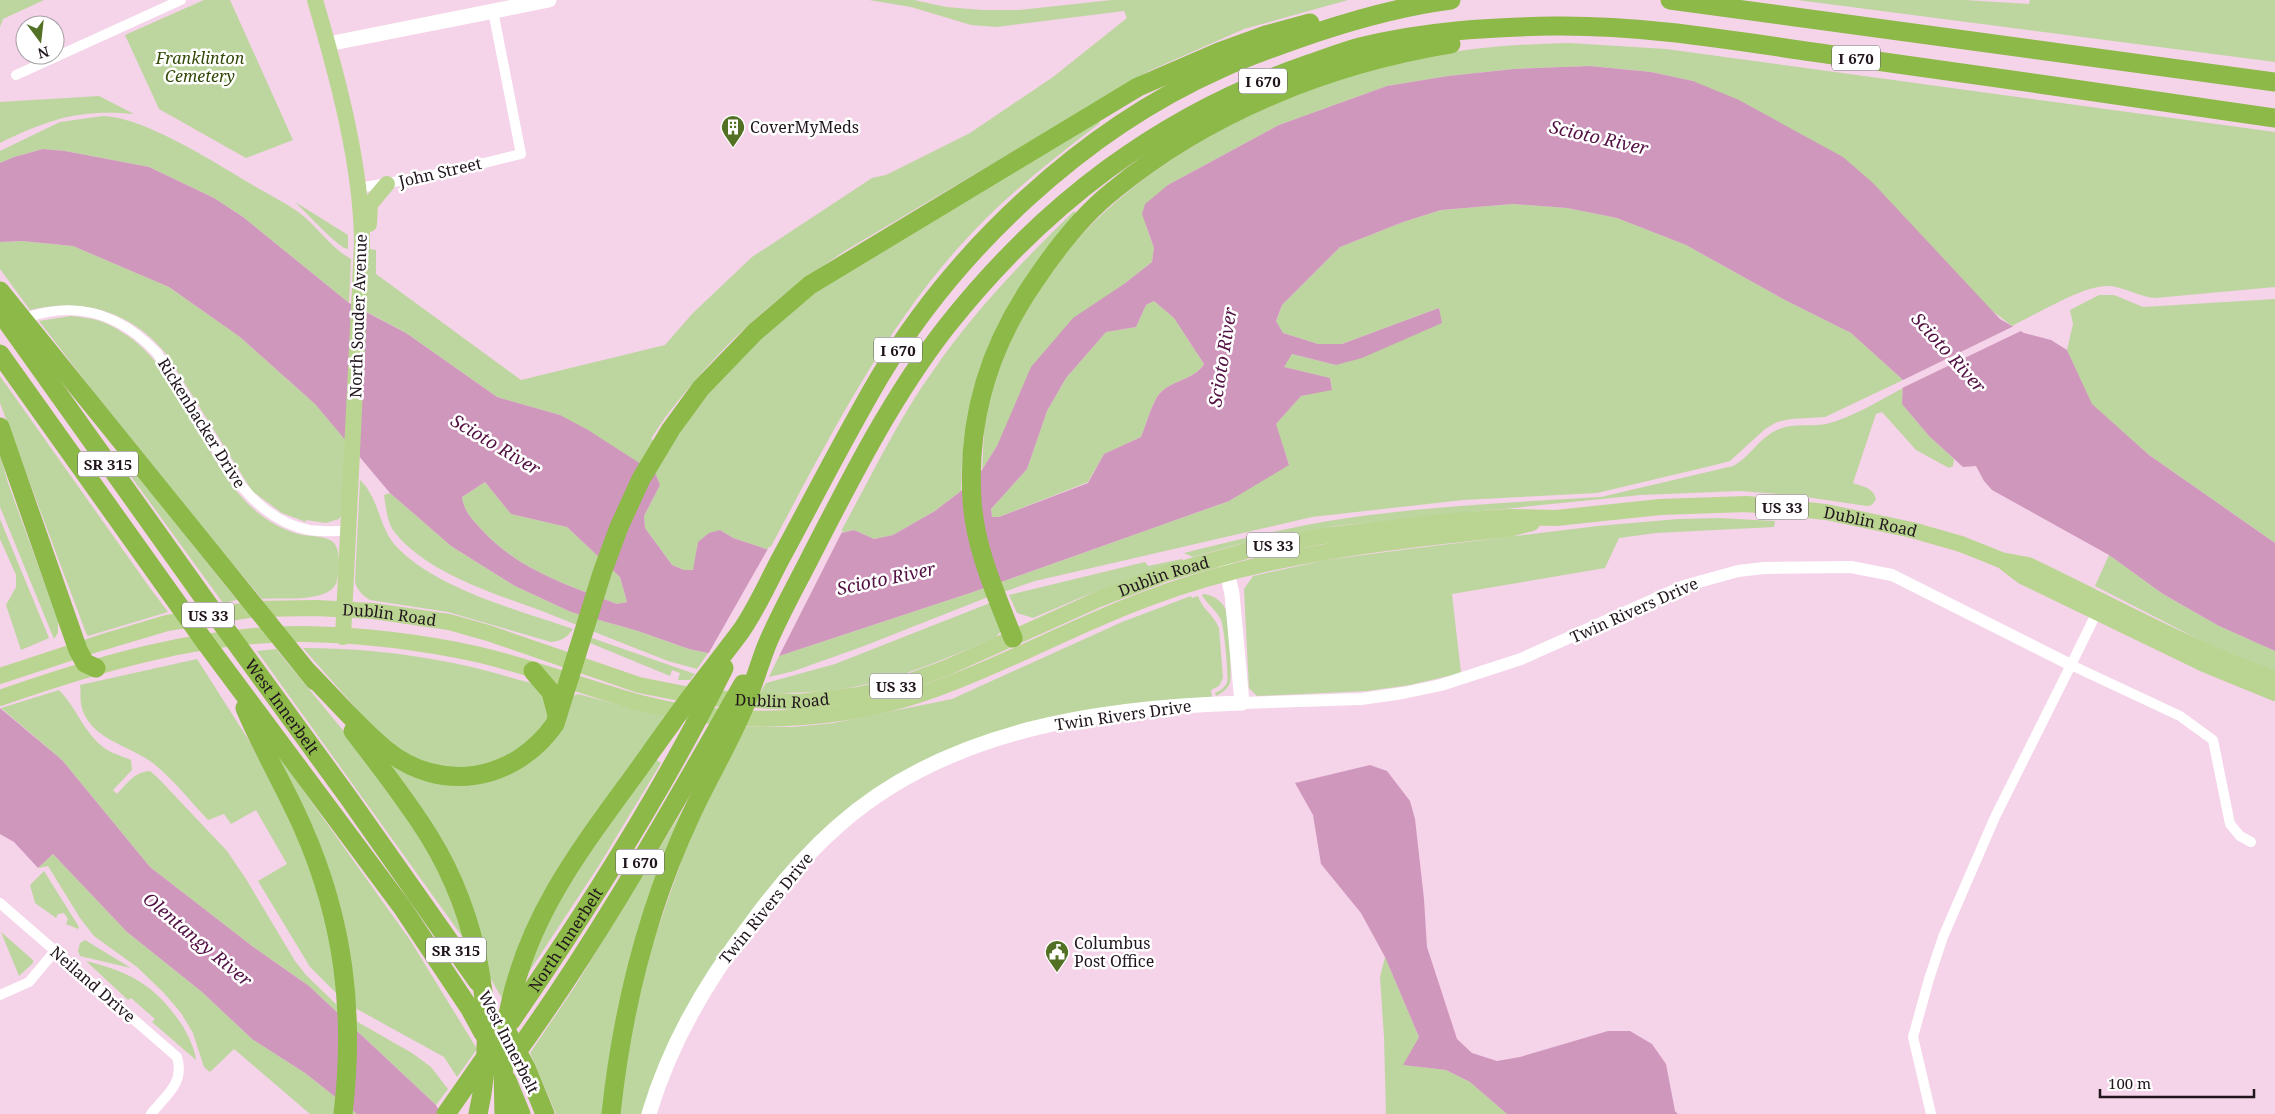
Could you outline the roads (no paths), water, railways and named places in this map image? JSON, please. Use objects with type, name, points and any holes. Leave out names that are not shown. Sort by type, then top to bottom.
[{"type":"highway","name":"I 670","points":[[744,627],[880,377],[913,326],[954,276],[1029,195],[1084,152],[1143,110],[1180,89],[1253,54],[1366,16],[1399,8],[1450,0]]},
{"type":"highway","name":"I 670","points":[[1670,0],[2275,82]]},
{"type":"highway","points":[[307,671],[385,749],[408,764],[453,777],[476,776],[513,763],[530,752],[545,738],[558,716],[570,672],[619,527],[641,479],[671,429],[701,388],[742,346],[810,285],[1138,87],[1219,52],[1298,25],[1366,16]]},
{"type":"highway","name":"I 670","points":[[1556,26],[1620,29],[1707,37],[2275,118]]},
{"type":"highway","points":[[1013,638],[983,557],[972,502],[971,462],[976,417],[984,383],[998,343],[1025,295],[1055,251],[1113,191],[1168,151],[1237,111],[1277,93],[1338,71],[1407,52],[1556,26]]},
{"type":"highway","name":"North Innerbelt","points":[[472,1114],[557,993],[725,729],[845,489],[900,394],[944,330],[978,288],[1016,248],[1055,210],[1111,165],[1193,112],[1270,78],[1358,47],[1422,35],[1556,26]]},
{"type":"highway","points":[[0,291],[29,340],[307,671],[400,793],[429,837],[448,870],[475,947],[481,983],[486,1046],[483,1090],[478,1114]]},
{"type":"highway","name":"West Innerbelt","points":[[0,312],[29,340],[195,586],[348,796],[489,998],[527,1070],[545,1114]]},
{"type":"highway","name":"West Innerbelt","points":[[0,354],[231,677],[402,907],[475,1018],[507,1080],[521,1114]]},
{"type":"highway","points":[[0,427],[78,650],[85,663],[96,668]]},
{"type":"highway","points":[[504,1114],[505,1052],[510,1006],[522,964],[539,921],[557,884],[672,723],[744,627]]},
{"type":"highway","name":"North Innerbelt","points":[[446,1114],[547,968],[652,801],[694,725],[744,627]]},
{"type":"highway","points":[[533,671],[551,692],[558,716]]},
{"type":"highway","points":[[231,677],[317,862],[332,913],[346,986],[348,1038],[343,1114]]},
{"type":"highway","points":[[611,1114],[616,1063],[638,963],[663,882],[725,729]]},
{"type":"main road","name":"North Souder Avenue","points":[[315,0],[328,44],[359,188],[362,236],[343,637]]},
{"type":"main road","points":[[328,44],[549,0]]},
{"type":"main road","points":[[362,236],[369,222],[369,209],[372,199],[387,184]]},
{"type":"main road","name":"Dublin Road","points":[[0,676],[167,623],[221,613],[289,608],[344,609],[407,614],[449,622],[488,633],[634,701],[700,716],[785,718],[839,714],[892,703],[928,692],[998,664],[1106,614],[1158,594],[1227,573],[1323,553],[1509,529],[1556,518],[1668,506],[1738,504],[1826,512],[1912,530],[1961,544],[2001,560],[2028,565],[2182,641],[2238,666],[2275,679]]},
{"type":"main road","name":"Dublin Road","points":[[5,696],[96,668],[172,648],[247,638],[303,634],[445,649],[478,655],[533,671],[570,672],[705,698],[798,702],[859,695],[900,685],[946,668],[1099,599],[1167,573],[1223,556],[1324,536],[1508,517],[1556,518]]},
{"type":"main road","points":[[1223,556],[1232,594],[1242,703]]},
{"type":"main road","name":"Dublin Road","points":[[2001,560],[2022,576],[2204,664],[2275,693]]},
{"type":"main road","points":[[785,718],[813,706],[854,701],[900,690],[938,678],[985,658],[1013,638]]},
{"type":"main road","name":"Twin Rivers Drive","points":[[649,1114],[662,1076],[686,1021],[724,960],[798,864],[839,825],[872,800],[928,767],[1013,734],[1094,716],[1152,709],[1242,703]]},
{"type":"street","points":[[16,76],[180,0]]},
{"type":"street","name":"John Street","points":[[359,188],[387,184],[521,154],[493,10]]},
{"type":"street","name":"Rickenbacker Drive","points":[[0,327],[34,314],[61,309],[85,311],[106,316],[124,325],[142,337],[157,353],[230,471],[242,489],[258,505],[277,518],[304,528],[348,531]]},
{"type":"street","name":"Twin Rivers Drive","points":[[1242,703],[1361,699],[1441,685],[1521,659],[1684,586],[1729,573],[1764,568],[1851,567],[1892,575],[2071,665]]},
{"type":"street","points":[[1931,1114],[1913,1037],[1929,979],[1943,937],[1995,817],[2097,612]]},
{"type":"street","points":[[2071,665],[2180,716],[2213,740],[2230,824],[2240,836],[2251,842]]},
{"type":"street","name":"Neiland Drive","points":[[0,903],[176,1057],[180,1069],[178,1079],[151,1114]]},
{"type":"street","points":[[0,995],[29,982],[55,951]]},
{"type":"water","name":"Scioto River","points":[[1590,66],[1651,72],[1693,81],[1739,100],[1843,157],[1873,183],[2000,319],[2024,333],[2051,340],[2067,350],[2092,404],[2149,455],[2275,543],[2275,651],[2219,626],[2163,594],[2109,555],[1992,490],[1984,481],[1976,466],[1963,467],[1929,436],[1902,404],[1903,380],[1851,333],[1783,299],[1686,245],[1617,218],[1567,208],[1513,204],[1441,210],[1403,222],[1340,247],[1282,305],[1276,321],[1283,333],[1318,344],[1342,344],[1439,308],[1442,323],[1362,358],[1336,365],[1292,354],[1284,367],[1330,378],[1332,390],[1301,396],[1276,424],[1289,465],[1229,501],[973,592],[779,656],[740,658],[689,649],[638,631],[571,612],[515,586],[451,546],[390,493],[315,404],[240,337],[169,287],[73,246],[22,241],[0,242],[0,163],[43,149],[65,151],[149,167],[214,198],[243,217],[349,303],[406,333],[497,397],[560,415],[588,430],[655,473],[660,485],[644,516],[645,528],[672,565],[684,570],[693,570],[698,542],[709,533],[720,530],[733,538],[769,550],[854,530],[874,539],[893,535],[935,511],[961,491],[982,470],[997,446],[1031,367],[1073,318],[1124,284],[1152,262],[1154,248],[1142,214],[1145,204],[1168,185],[1279,125],[1387,86],[1448,76],[1514,69]],"holes":[[[1154,301],[1174,318],[1204,364],[1200,370],[1162,391],[1152,407],[1141,437],[1104,454],[1088,483],[999,517],[992,517],[991,509],[1027,469],[1047,411],[1066,378],[1106,332],[1136,327],[1146,305]],[[485,482],[511,514],[567,527],[620,577],[627,602],[617,604],[544,575],[527,566],[495,543],[468,514],[462,497]]]},
{"type":"water","name":"Olentangy River","points":[[0,708],[62,760],[150,867],[252,946],[309,986],[436,1105],[441,1114],[357,1114],[305,1073],[252,1039],[202,992],[127,932],[53,854],[38,868],[14,842],[0,834]]},
{"type":"water","points":[[1370,765],[1387,771],[1410,801],[1415,819],[1427,947],[1457,1039],[1472,1053],[1497,1061],[1520,1057],[1608,1031],[1630,1031],[1652,1044],[1666,1064],[1675,1111],[1678,1114],[1507,1114],[1470,1082],[1446,1070],[1403,1065],[1419,1037],[1385,957],[1361,913],[1321,864],[1313,815],[1295,783]]},
{"type":"place","name":"CoverMyMeds","points":[[733,148]]},
{"type":"place","name":"Columbus Post Office","points":[[1057,973]]},
{"type":"park label","name":"Franklinton Cemetery","points":[[200,67]]}]
